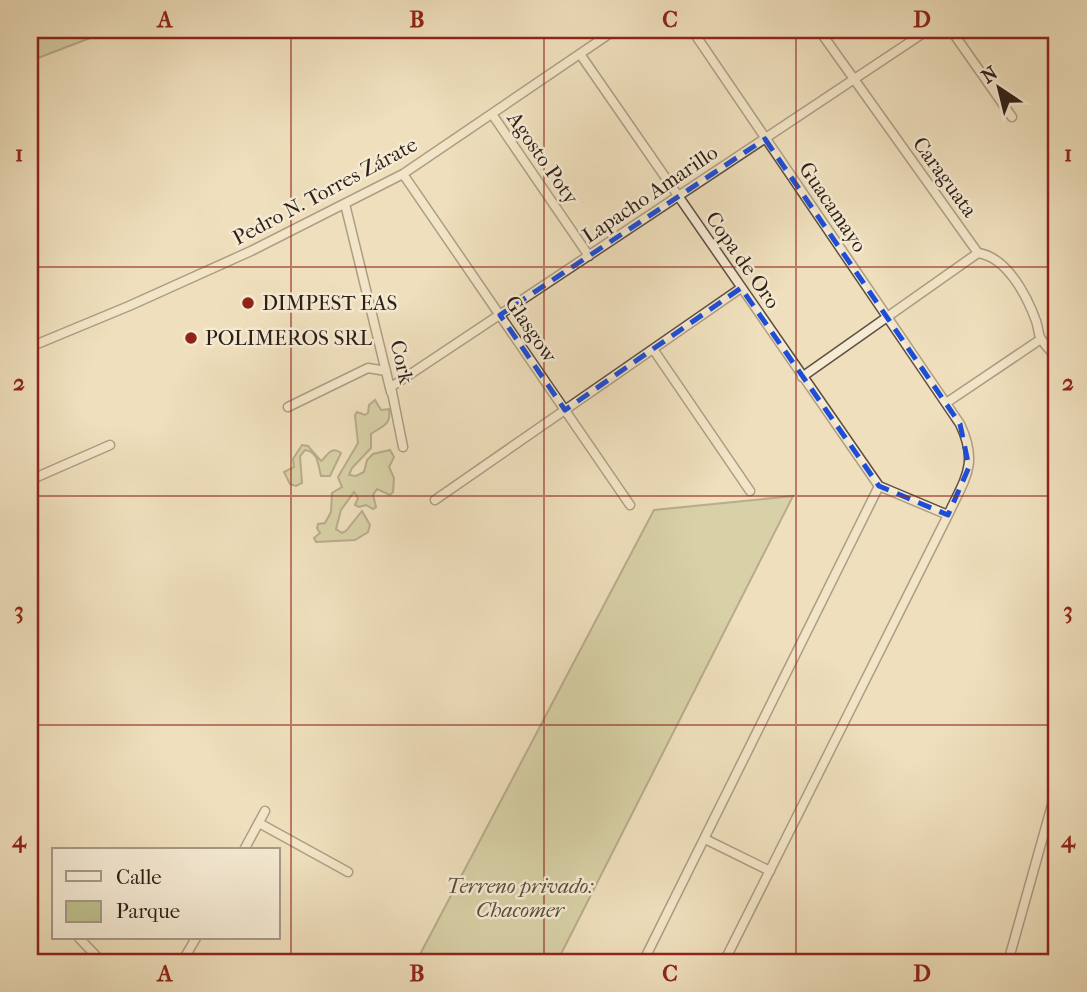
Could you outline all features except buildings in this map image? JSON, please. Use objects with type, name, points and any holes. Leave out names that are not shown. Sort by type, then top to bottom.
[{"type":"street","name":"Pedro N. Torres Zárate","points":[[30,348],[239,257],[403,174],[615,30]]},
{"type":"street","name":"Guacamayo","points":[[692,30],[946,403],[964,433],[970,454],[969,467],[948,515],[724,962]]},
{"type":"street","name":"Caraguata","points":[[819,30],[978,253],[988,254],[1001,264],[1013,280],[1035,320],[1041,339],[1057,358]]},
{"type":"street","name":"Lapacho Amarillo","points":[[403,447],[391,387],[928,30]]},
{"type":"street","points":[[951,30],[1012,117]]},
{"type":"street","name":"Copa de Oro","points":[[580,54],[878,486]]},
{"type":"street","name":"Agosto Poty","points":[[492,114],[589,256]]},
{"type":"street","name":"Glasgow","points":[[403,174],[630,505]]},
{"type":"street","name":"Cork","points":[[345,204],[403,447]]},
{"type":"street","points":[[802,377],[978,253]]},
{"type":"street","points":[[435,500],[741,288]]},
{"type":"street","points":[[946,403],[1041,339]]},
{"type":"street","points":[[653,349],[750,491]]},
{"type":"street","points":[[288,407],[368,368],[386,371]]},
{"type":"street","points":[[30,480],[110,445]]},
{"type":"street","points":[[643,962],[878,486],[948,515]]},
{"type":"street","points":[[1009,962],[1057,787]]},
{"type":"street","points":[[245,848],[265,811]]},
{"type":"street","points":[[259,823],[348,872]]},
{"type":"street","points":[[705,839],[770,871]]},
{"type":"street","points":[[81,940],[102,962]]},
{"type":"street","points":[[183,962],[195,940]]},
{"type":"highlighted area","points":[[765,139],[960,424],[969,467],[948,515],[879,486],[741,288],[565,410],[500,315]]},
{"type":"green space","points":[[30,30],[111,30],[30,61]]},
{"type":"green space","points":[[375,400],[381,410],[389,409],[389,419],[371,434],[371,448],[349,475],[356,476],[364,472],[367,460],[373,454],[390,450],[394,457],[389,467],[394,478],[393,492],[390,495],[377,489],[373,495],[376,507],[373,509],[366,505],[355,505],[358,498],[354,492],[341,510],[336,529],[342,533],[346,531],[362,511],[370,525],[368,532],[355,540],[316,542],[314,538],[320,533],[318,524],[325,523],[331,512],[332,493],[342,487],[338,477],[358,443],[355,415],[357,412],[365,415],[368,413],[369,405]]},
{"type":"green space","points":[[302,445],[308,446],[321,461],[331,451],[341,453],[330,476],[321,476],[315,456],[305,450],[300,456],[302,483],[296,486],[290,484],[284,472],[294,467],[293,459]]},
{"type":"green space","name":"Terreno privado: Chacomer","points":[[793,496],[557,962],[416,962],[654,510]]},
{"type":"place","name":"DIMPEST EAS","points":[[248,303]]},
{"type":"place","name":"POLIMEROS SRL","points":[[191,338]]}]
